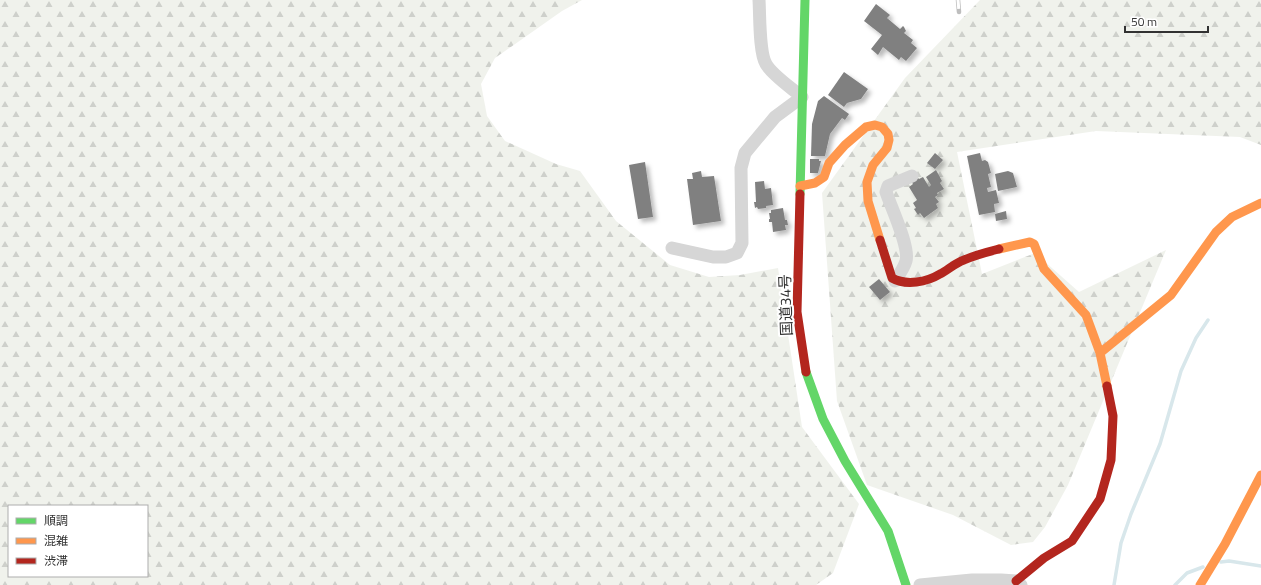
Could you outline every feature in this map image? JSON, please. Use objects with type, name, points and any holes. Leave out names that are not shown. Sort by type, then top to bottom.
[{"type":"main road","name":"国道34号","points":[[805,0],[797,312],[806,374],[823,419],[845,461],[888,531],[906,585]]},
{"type":"main road","points":[[800,186],[815,183],[824,177],[829,163],[845,145],[866,127],[875,125],[882,127],[888,134],[889,140],[887,148],[873,165],[867,182],[868,200],[892,278],[895,281],[904,282],[930,279],[963,260],[991,251],[1030,242],[1034,244],[1044,269],[1086,315],[1100,353],[1113,416],[1111,460],[1100,499],[1072,541],[1044,558],[1018,583]]},
{"type":"main road","points":[[1100,353],[1171,295],[1216,232],[1232,217],[1261,203]]},
{"type":"main road","points":[[1200,585],[1225,544],[1261,475]]},
{"type":"street","points":[[672,248],[713,257],[726,257],[737,253],[742,243],[742,168],[745,153],[775,117],[802,97],[777,76],[766,64],[762,50],[759,0]]},
{"type":"street","points":[[895,281],[906,262],[906,255],[904,243],[886,192],[888,186],[912,176]]},
{"type":"street","points":[[920,585],[972,580],[1018,583]]},
{"type":"green space","points":[[0,0],[582,0],[562,11],[495,58],[481,84],[487,116],[505,141],[556,164],[580,171],[616,221],[670,265],[709,277],[740,275],[778,268],[802,427],[859,504],[833,573],[816,585],[0,585]]},
{"type":"green space","points":[[980,0],[1261,0],[1261,145],[1240,137],[1096,131],[957,152],[982,274],[1035,253],[1079,292],[1166,250],[1068,485],[1045,527],[1033,542],[1011,545],[953,515],[867,485],[837,401],[822,193],[905,78]]},
{"type":"building","points":[[876,4],[890,15],[887,18],[900,29],[903,26],[906,31],[904,33],[913,40],[911,43],[917,48],[906,61],[901,57],[899,60],[883,47],[878,55],[871,49],[882,35],[864,21]]},
{"type":"building","points":[[844,72],[868,89],[861,99],[847,103],[844,107],[828,95]]},
{"type":"building","points":[[824,96],[849,114],[845,120],[842,118],[830,134],[825,156],[811,156],[812,124],[818,101]]},
{"type":"building","points":[[935,153],[943,160],[935,169],[927,163]]},
{"type":"building","points":[[980,153],[982,161],[985,160],[988,162],[991,173],[988,174],[991,187],[987,188],[988,192],[996,190],[999,203],[994,204],[995,212],[979,215],[967,156]]},
{"type":"building","points":[[810,159],[819,159],[819,161],[821,161],[818,173],[810,173]]},
{"type":"building","points":[[645,162],[653,217],[638,219],[629,165]]},
{"type":"building","points":[[936,170],[942,181],[940,183],[944,189],[937,193],[938,195],[935,197],[939,202],[936,204],[938,208],[924,218],[920,213],[918,215],[914,209],[916,208],[913,203],[917,200],[909,187],[913,184],[911,181],[923,177],[929,187],[931,185],[926,177]]},
{"type":"building","points":[[701,171],[702,177],[714,176],[721,221],[693,225],[687,179],[693,179],[692,173]]},
{"type":"building","points":[[1008,171],[1013,173],[1017,187],[998,191],[995,174]]},
{"type":"building","points":[[764,181],[765,189],[771,188],[773,205],[758,209],[757,207],[755,208],[754,202],[756,202],[755,182]]},
{"type":"building","points":[[783,208],[785,220],[787,220],[788,225],[785,225],[786,230],[773,232],[772,222],[769,222],[769,213],[771,213],[771,210]]},
{"type":"building","points":[[1006,211],[1007,219],[996,221],[995,214]]},
{"type":"building","points":[[879,279],[890,292],[880,300],[869,287]]},
{"type":"waterway","points":[[1114,585],[1121,543],[1131,514],[1160,444],[1181,371],[1196,338],[1208,320]]},
{"type":"waterway","points":[[1221,562],[1229,561],[1261,566]]},
{"type":"waterway","points":[[1175,585],[1187,573],[1203,567]]},
{"type":"railway","points":[[958,0],[959,12]]},
{"type":"traffic: fast","points":[[800,194],[805,0]]},
{"type":"traffic: fast","points":[[806,372],[823,419],[845,461],[888,531],[906,585]]},
{"type":"traffic: slow","points":[[800,186],[815,183],[824,177],[829,163],[845,145],[866,127],[875,125],[882,127],[888,134],[889,140],[887,148],[873,165],[867,182],[868,201],[880,240]]},
{"type":"traffic: slow","points":[[1107,386],[1100,353],[1171,295],[1216,232],[1232,217],[1261,203]]},
{"type":"traffic: slow","points":[[999,249],[1030,242],[1034,244],[1044,269],[1086,315],[1100,353]]},
{"type":"traffic: slow","points":[[1200,585],[1225,544],[1261,475]]},
{"type":"traffic: jam","points":[[800,194],[797,312],[806,372]]},
{"type":"traffic: jam","points":[[880,240],[892,278],[904,282],[923,281],[935,277],[961,261],[999,249]]},
{"type":"traffic: jam","points":[[1016,581],[1044,558],[1072,541],[1100,499],[1111,460],[1113,416],[1107,386]]}]
